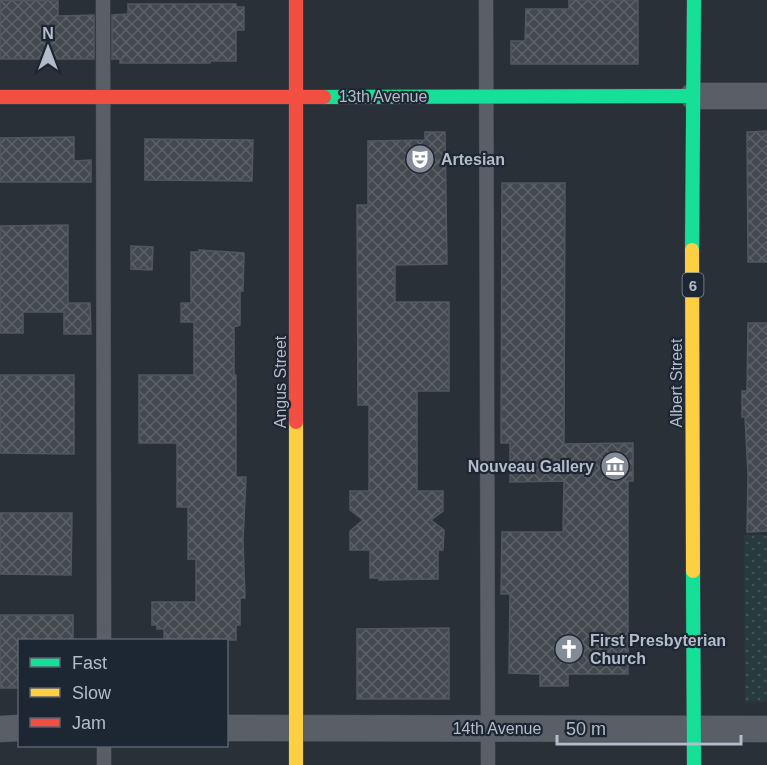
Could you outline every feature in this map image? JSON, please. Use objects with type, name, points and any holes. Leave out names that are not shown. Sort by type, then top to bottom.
[{"type":"street","name":"Angus Street","points":[[296,0],[296,765]]},
{"type":"street","name":"Albert Street","points":[[694,0],[694,765]]},
{"type":"street","name":"13th Avenue","points":[[0,97],[767,96]]},
{"type":"street","points":[[0,729],[18,728]]},
{"type":"street","name":"14th Avenue","points":[[228,728],[767,729]]},
{"type":"lane","points":[[103,0],[104,639]]},
{"type":"lane","points":[[486,0],[488,765]]},
{"type":"lane","points":[[104,747],[104,765]]},
{"type":"green space","points":[[744,535],[767,535],[767,702],[745,702]]},
{"type":"building","points":[[0,0],[58,1],[58,16],[94,15],[94,59],[0,59]]},
{"type":"building","points":[[569,0],[638,0],[638,64],[511,64],[511,41],[525,41],[526,9],[569,9]]},
{"type":"building","points":[[128,4],[236,4],[236,7],[244,7],[244,30],[236,30],[236,61],[120,63],[120,59],[112,59],[112,15],[128,14]]},
{"type":"building","points":[[767,131],[767,262],[748,262],[747,132]]},
{"type":"building","points":[[425,132],[445,132],[447,264],[395,265],[395,302],[449,302],[449,391],[417,391],[417,491],[443,491],[443,511],[431,520],[444,530],[443,550],[438,550],[438,579],[379,580],[379,578],[370,578],[370,550],[350,550],[350,531],[363,520],[350,510],[350,491],[369,491],[369,405],[358,405],[357,205],[368,205],[368,141],[425,140]]},
{"type":"building","points":[[74,137],[74,161],[91,160],[91,182],[0,182],[0,138]]},
{"type":"building","points":[[145,139],[253,140],[252,181],[145,180]]},
{"type":"building","points":[[502,183],[565,183],[564,444],[633,443],[633,481],[628,481],[628,674],[568,674],[568,686],[540,686],[540,674],[509,673],[510,594],[501,594],[502,532],[563,532],[564,481],[510,482],[510,443],[501,443]]},
{"type":"building","points":[[68,225],[68,303],[90,303],[91,334],[64,334],[64,312],[23,312],[23,333],[0,333],[0,226]]},
{"type":"building","points":[[131,246],[153,247],[152,270],[131,269]]},
{"type":"building","points":[[199,250],[244,253],[243,291],[240,291],[240,325],[234,327],[236,477],[246,477],[243,541],[245,598],[240,598],[240,625],[236,625],[236,640],[164,639],[164,629],[157,629],[157,625],[152,625],[152,602],[196,602],[196,559],[188,559],[188,507],[177,507],[177,443],[139,443],[139,375],[194,375],[194,322],[181,322],[181,303],[191,303],[191,252],[199,252]]},
{"type":"building","points":[[748,323],[767,323],[767,531],[747,532],[748,475],[745,417],[742,417],[742,391],[747,391]]},
{"type":"building","points":[[0,375],[74,375],[74,454],[0,453]]},
{"type":"building","points":[[0,513],[72,513],[71,575],[0,574]]},
{"type":"building","points":[[0,615],[73,615],[73,639],[18,639],[18,688],[0,688]]},
{"type":"building","points":[[449,628],[449,699],[357,699],[357,629]]},
{"type":"traffic: fast","points":[[692,250],[694,0]]},
{"type":"traffic: fast","points":[[324,97],[693,96]]},
{"type":"traffic: fast","points":[[693,571],[694,765]]},
{"type":"traffic: slow","points":[[692,250],[693,571]]},
{"type":"traffic: slow","points":[[296,422],[296,765]]},
{"type":"traffic: jam","points":[[296,0],[296,422]]},
{"type":"traffic: jam","points":[[0,97],[324,97]]},
{"type":"place","name":"Artesian","points":[[420,159]]},
{"type":"place","name":"Nouveau Gallery","points":[[615,466]]},
{"type":"place","name":"First Presbyterian Church","points":[[569,649]]}]
